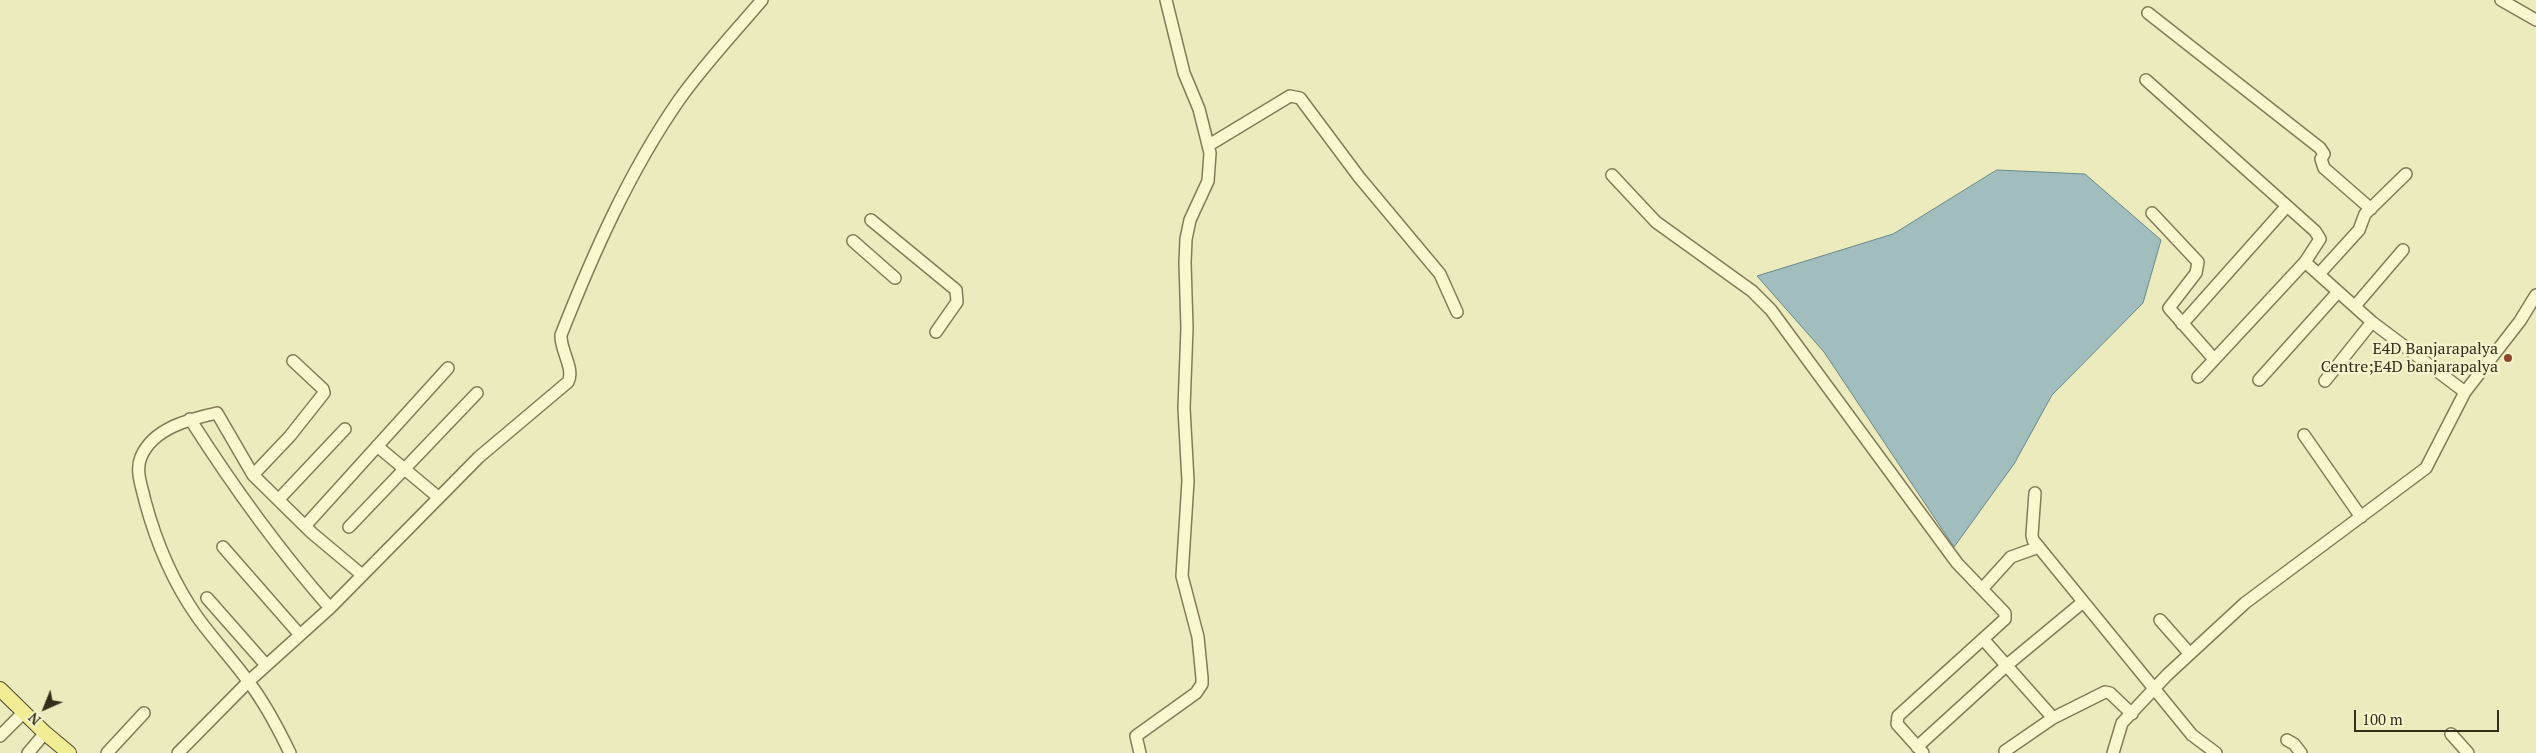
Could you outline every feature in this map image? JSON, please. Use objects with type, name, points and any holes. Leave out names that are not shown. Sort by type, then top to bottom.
[{"type":"main road","points":[[0,689],[45,734],[69,753]]},
{"type":"street","points":[[178,753],[249,681],[330,608],[361,574],[479,457],[568,382],[570,374],[561,344],[561,335],[591,260],[625,192],[661,127],[680,99],[762,0]]},
{"type":"street","points":[[1140,753],[1136,736],[1196,692],[1202,684],[1198,637],[1182,576],[1188,481],[1184,408],[1185,263],[1186,239],[1190,220],[1210,174],[1209,145],[1199,109],[1184,73],[1166,0]]},
{"type":"street","points":[[2500,0],[2536,20]]},
{"type":"street","points":[[2148,13],[2320,148],[2324,154],[2322,159],[2324,168],[2371,209]]},
{"type":"street","points":[[2146,80],[2315,231],[2320,239],[2304,262],[2198,377]]},
{"type":"street","points":[[1209,145],[1290,96],[1300,98],[1359,177],[1440,274],[1457,312]]},
{"type":"street","points":[[2319,274],[2359,230],[2364,217],[2406,174]]},
{"type":"street","points":[[1612,175],[1656,222],[1752,291],[1771,310],[1951,555],[2006,615],[2005,619],[1898,716],[1897,724],[1920,750],[2007,665],[2083,602]]},
{"type":"street","points":[[2182,324],[2287,206]]},
{"type":"street","points":[[2152,213],[2198,262],[2196,274],[2169,308],[2214,359]]},
{"type":"street","points":[[871,220],[956,290],[957,302],[936,332]]},
{"type":"street","points":[[853,241],[895,278]]},
{"type":"street","points":[[2355,306],[2403,250]]},
{"type":"street","points":[[2304,262],[2372,322],[2465,392]]},
{"type":"street","points":[[2259,380],[2338,292]]},
{"type":"street","points":[[2113,753],[2122,723],[2190,654],[2258,592],[2426,468],[2465,392],[2520,321],[2536,295]]},
{"type":"street","points":[[2326,381],[2372,322]]},
{"type":"street","points":[[253,475],[290,436],[324,393],[323,389],[293,361]]},
{"type":"street","points":[[305,526],[448,368]]},
{"type":"street","points":[[349,527],[477,393]]},
{"type":"street","points":[[290,753],[249,681],[206,630],[183,595],[159,542],[138,472],[141,457],[155,437],[190,419],[217,414],[253,475],[305,526],[361,574]]},
{"type":"street","points":[[190,419],[224,472],[288,560],[330,608]]},
{"type":"street","points":[[279,499],[345,430]]},
{"type":"street","points":[[2304,435],[2361,517]]},
{"type":"street","points":[[377,446],[438,497]]},
{"type":"street","points":[[2035,493],[2032,535],[2039,547],[2192,735],[2216,753]]},
{"type":"street","points":[[223,547],[300,635]]},
{"type":"street","points":[[1982,589],[2011,557],[2039,547]]},
{"type":"street","points":[[207,598],[266,665]]},
{"type":"street","points":[[2160,620],[2190,654]]},
{"type":"street","points":[[1983,639],[2053,718]]},
{"type":"street","points":[[2005,751],[2053,718],[2108,692],[2132,714]]},
{"type":"street","points":[[0,736],[23,713]]},
{"type":"street","points":[[107,753],[144,713]]},
{"type":"street","points":[[28,753],[45,734]]},
{"type":"street","points":[[2451,734],[2468,753]]},
{"type":"street","points":[[2287,740],[2294,744],[2301,753]]},
{"type":"water","points":[[1997,170],[2085,174],[2161,240],[2143,303],[2052,395],[2014,464],[1954,547],[1824,352],[1757,276],[1893,234]]},
{"type":"place","name":"E4D Banjarapalya Centre;E4D banjarapalya","points":[[2508,358]]}]
